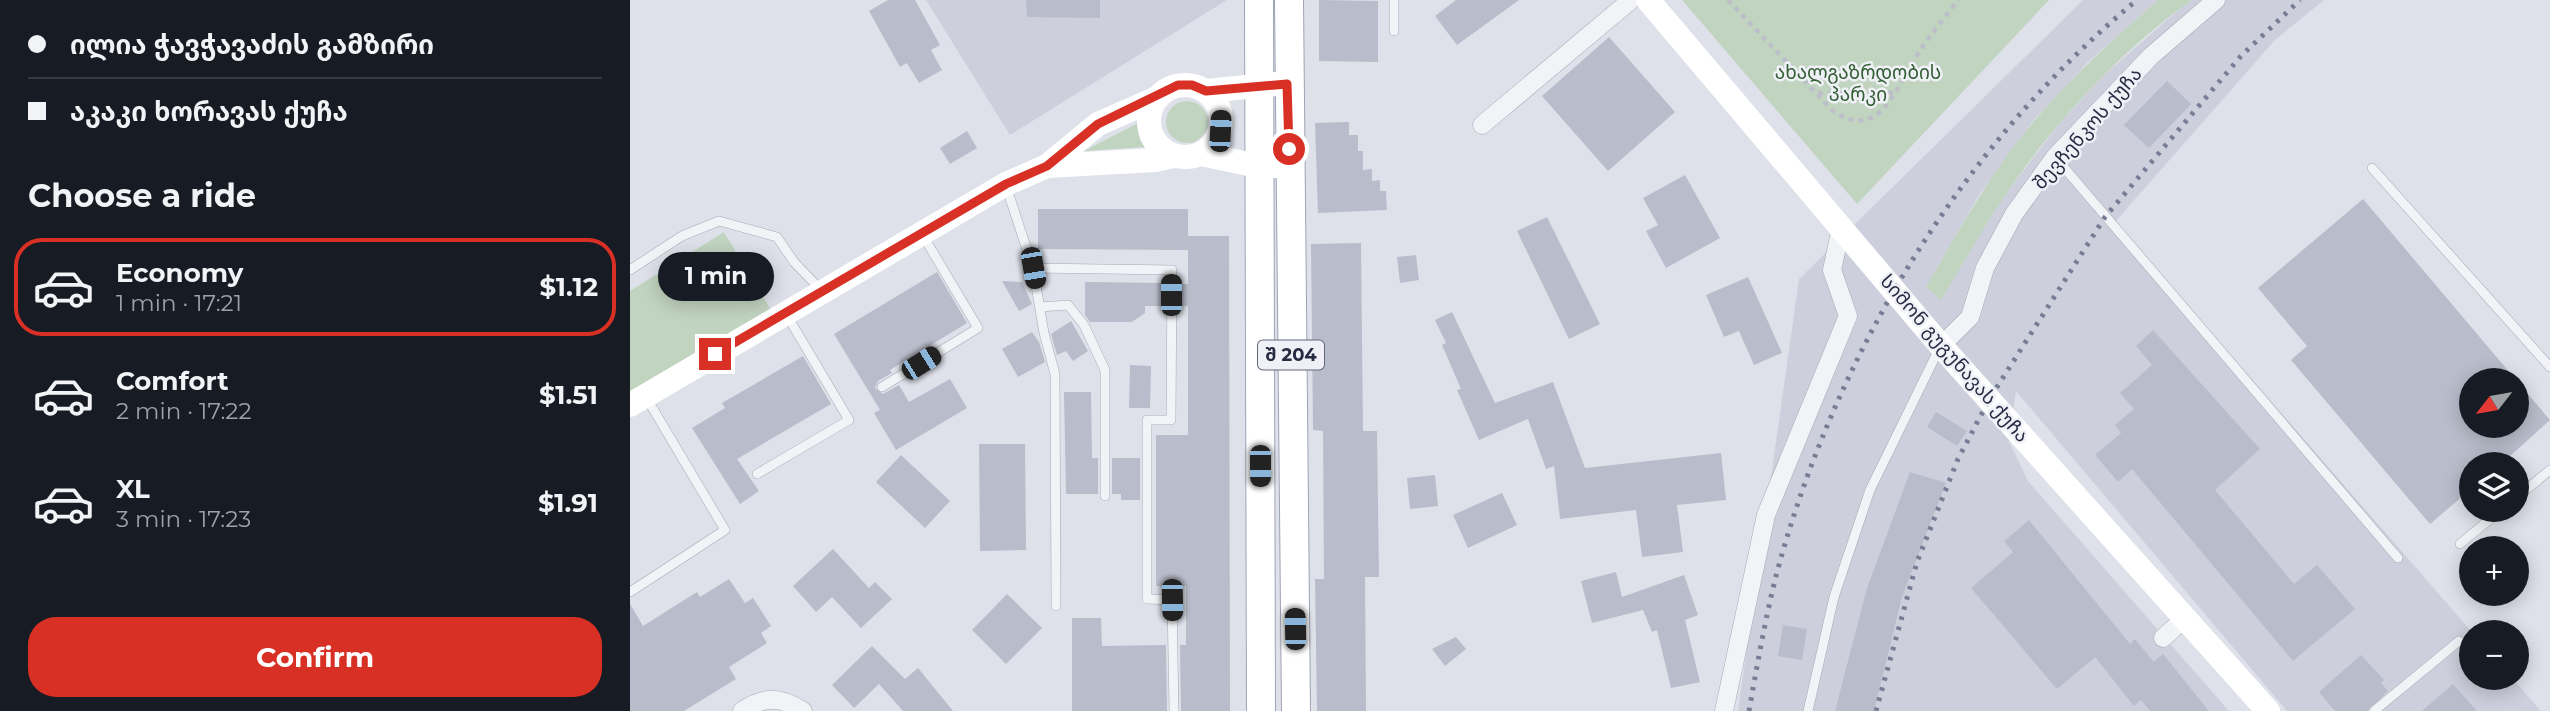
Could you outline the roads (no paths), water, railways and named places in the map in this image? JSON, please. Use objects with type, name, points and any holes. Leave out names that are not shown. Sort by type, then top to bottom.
[{"type":"main road","name":"შ 204","points":[[1259,0],[1261,711]]},
{"type":"main road","name":"შ 204","points":[[1289,0],[1287,84],[1296,711]]},
{"type":"street","points":[[1482,125],[1631,0]]},
{"type":"street","name":"სიმონ გუგუნავას ქუჩა","points":[[1648,0],[1941,346],[2186,617],[2260,708]]},
{"type":"street","name":"შევჩენკოს ქუჩა","points":[[1941,346],[1970,317],[1985,268],[2002,235],[2055,157],[2151,56],[2216,0]]},
{"type":"street","points":[[1206,91],[1259,84],[1287,84]]},
{"type":"street","points":[[638,400],[1006,184],[1047,166],[1098,124],[1157,98],[1178,85],[1192,85],[1206,91],[1216,102],[1221,116],[1220,131],[1213,144],[1201,153],[1189,157],[1047,166]]},
{"type":"street","points":[[1157,98],[1151,108],[1150,131],[1155,142],[1174,156]]},
{"type":"street","points":[[1201,153],[1258,166],[1289,166]]},
{"type":"street","points":[[1724,711],[1766,515],[1848,316],[1832,270],[1841,228]]},
{"type":"street","points":[[2163,638],[2186,617]]},
{"type":"street","points":[[742,711],[756,701],[767,699],[783,699],[803,711]]},
{"type":"lane","points":[[1394,0],[1394,31]]},
{"type":"lane","points":[[2055,157],[2398,558]]},
{"type":"lane","points":[[2372,168],[2550,366]]},
{"type":"lane","points":[[1006,184],[1033,268],[1055,374],[1056,606]]},
{"type":"lane","points":[[630,270],[682,236],[719,221],[777,237],[794,262],[822,290]]},
{"type":"lane","points":[[882,387],[978,328],[921,233]]},
{"type":"lane","points":[[1033,268],[1172,270],[1171,420],[1147,420],[1147,599],[1172,600],[1174,711]]},
{"type":"lane","points":[[1040,307],[1068,305],[1084,325],[1105,370],[1105,496]]},
{"type":"lane","points":[[757,474],[849,421],[785,312]]},
{"type":"lane","points":[[1808,711],[1834,597],[1870,490],[1941,346]]},
{"type":"lane","points":[[630,592],[725,530],[638,400]]},
{"type":"lane","points":[[2529,487],[2550,470]]},
{"type":"lane","points":[[2470,536],[2486,522]]},
{"type":"lane","points":[[2374,711],[2459,641]]},
{"type":"railway","points":[[1749,711],[1776,576],[1801,494],[1832,414],[1869,336],[1912,260],[1961,188],[2014,120],[2073,57],[2137,0]]},
{"type":"railway","points":[[1876,711],[1917,562],[1958,459],[1990,398],[2105,217],[2241,56],[2300,0]]},
{"type":"park label","name":"ახალგაზრდობის პარკი","points":[[1858,83]]}]
